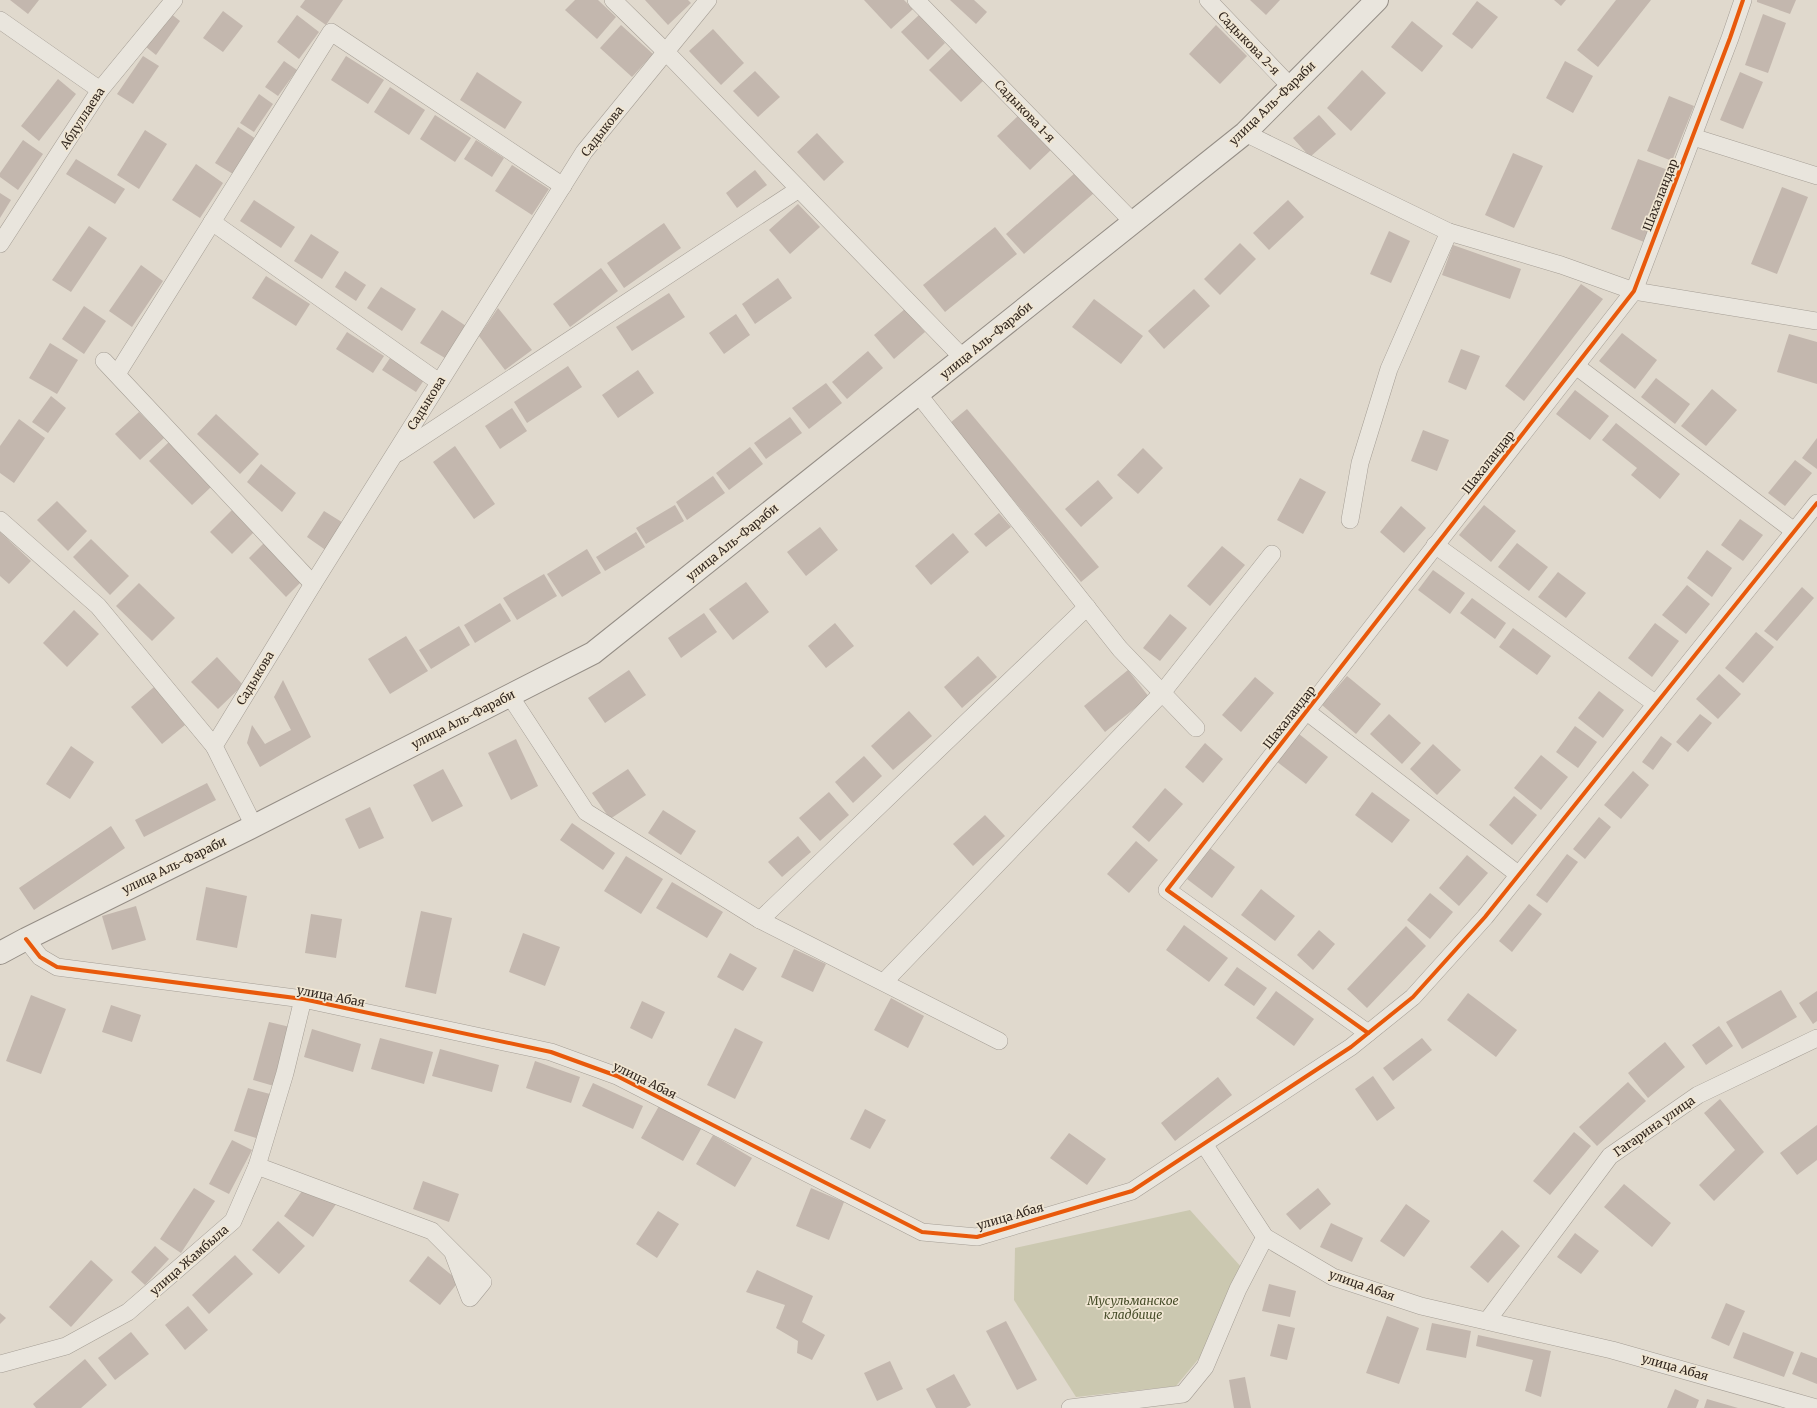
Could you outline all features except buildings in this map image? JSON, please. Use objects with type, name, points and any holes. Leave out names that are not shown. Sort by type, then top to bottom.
[{"type":"main road","name":"улица Аль-Фараби","points":[[0,953],[254,826],[593,653],[1245,133],[1377,0]]},
{"type":"street","name":"Абдуллаева","points":[[0,244],[100,90],[174,0]]},
{"type":"street","points":[[613,0],[666,52],[963,358]]},
{"type":"street","name":"Садыкова","points":[[214,746],[313,584],[584,152],[708,0]]},
{"type":"street","name":"Садыкова 1-я","points":[[916,0],[1134,222]]},
{"type":"street","name":"Садыкова 2-я","points":[[1208,0],[1291,86]]},
{"type":"street","name":"Шахаландар","points":[[1368,1033],[1167,890],[1634,291],[1693,137],[1743,0]]},
{"type":"street","points":[[0,20],[100,90]]},
{"type":"street","points":[[117,374],[331,32],[563,186]]},
{"type":"street","points":[[1245,133],[1449,232],[1561,265],[1634,291],[1817,321]]},
{"type":"street","points":[[1693,137],[1817,176]]},
{"type":"street","points":[[393,456],[799,189]]},
{"type":"street","points":[[212,222],[439,382]]},
{"type":"street","points":[[1350,520],[1360,463],[1389,369],[1449,232]]},
{"type":"street","points":[[104,360],[313,584]]},
{"type":"street","points":[[1576,366],[1794,531]]},
{"type":"street","points":[[918,394],[1120,649],[1196,728]]},
{"type":"street","points":[[1204,1144],[1351,1047],[1414,997],[1485,917],[1817,503]]},
{"type":"street","points":[[0,520],[98,606],[214,746],[254,826]]},
{"type":"street","points":[[1435,546],[1656,704]]},
{"type":"street","points":[[884,982],[1162,693],[1272,554]]},
{"type":"street","points":[[760,920],[1087,607]]},
{"type":"street","points":[[510,696],[586,812],[760,920],[999,1041]]},
{"type":"street","points":[[1306,711],[1519,875]]},
{"type":"street","name":"улица Абая","points":[[26,939],[40,957],[57,967],[303,1000],[551,1052],[617,1076],[922,1232],[977,1237],[1132,1191],[1204,1144],[1265,1237],[1332,1277],[1421,1306],[1612,1350],[1817,1408]]},
{"type":"street","name":"улица Жамбыла","points":[[0,1364],[66,1346],[128,1312],[233,1221],[257,1166],[285,1073],[303,1000]]},
{"type":"street","name":"Гагарина улица","points":[[1487,1321],[1610,1156],[1698,1096],[1817,1038]]},
{"type":"street","points":[[257,1166],[432,1231],[453,1252]]},
{"type":"street","points":[[1070,1408],[1183,1394],[1205,1367],[1238,1289],[1265,1237]]},
{"type":"green space","name":"Мусульманское кладбище","points":[[1190,1210],[1242,1268],[1231,1320],[1176,1386],[1076,1397],[1014,1300],[1015,1248]]},
{"type":"cycle path","points":[[1368,1033],[1167,890],[1634,291],[1743,0]]},
{"type":"cycle path","points":[[26,939],[40,957],[57,967],[303,999],[551,1052],[617,1076],[922,1232],[977,1237],[1132,1191],[1351,1047],[1413,997],[1485,917],[1817,503]]}]
